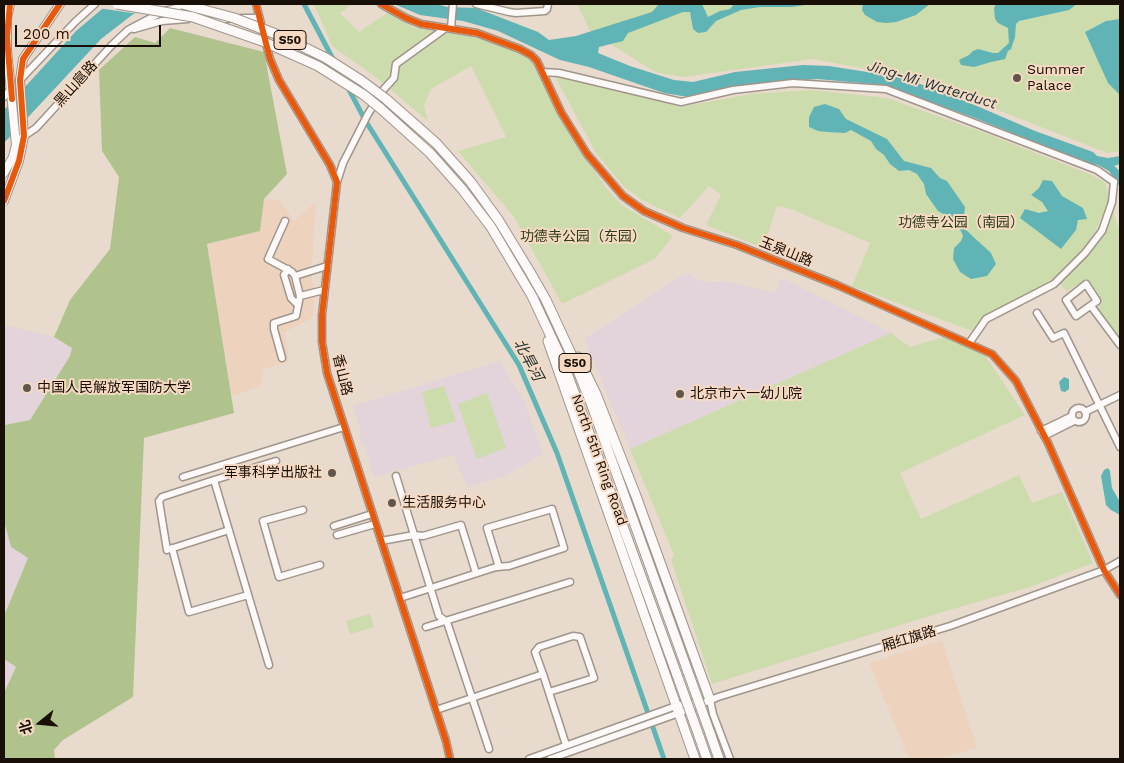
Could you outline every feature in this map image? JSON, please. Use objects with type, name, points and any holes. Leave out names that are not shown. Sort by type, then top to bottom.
[{"type":"highway","name":"North 5th Ring Road","points":[[117,4],[193,17],[262,41],[318,66],[364,95],[380,108],[430,153],[462,189],[490,227],[532,296],[562,360],[708,759]]},
{"type":"highway","name":"North 5th Ring Road","points":[[182,4],[234,18],[281,36],[326,58],[362,81],[386,99],[436,143],[470,181],[499,221],[546,300],[572,356],[719,759]]},
{"type":"highway","points":[[532,296],[695,759]]},
{"type":"highway","points":[[546,300],[576,352],[596,394],[636,496],[710,700]]},
{"type":"main road","points":[[4,173],[13,157],[16,145],[8,98],[11,89],[5,50],[10,4]]},
{"type":"main road","points":[[4,201],[19,161],[24,136],[20,84],[23,59],[60,4]]},
{"type":"street","points":[[20,84],[75,22],[95,4]]},
{"type":"street","points":[[128,30],[164,11],[195,4]]},
{"type":"street","name":"香山路","points":[[256,4],[270,59],[278,80],[330,165],[336,182],[324,290],[322,322],[324,359],[330,384],[446,741],[450,759]]},
{"type":"street","name":"玉泉山路","points":[[381,4],[421,24],[477,33],[531,55],[543,72],[561,112],[577,141],[606,178],[633,204],[668,222],[737,245],[837,285],[970,342],[992,354],[1016,382],[1043,433],[1104,570],[1120,595]]},
{"type":"street","points":[[336,182],[368,114],[384,89],[394,78],[396,64],[447,29],[451,20],[453,4]]},
{"type":"street","points":[[476,4],[516,13],[542,12],[547,9],[548,4]]},
{"type":"street","points":[[128,30],[177,19],[259,18]]},
{"type":"street","name":"黑山扈路","points":[[16,145],[24,136],[36,128],[128,30]]},
{"type":"street","points":[[543,72],[559,73],[681,102],[733,90],[794,83],[886,90],[1097,170],[1117,181],[1102,231],[1084,253],[1054,284],[986,318],[970,342]]},
{"type":"street","points":[[282,358],[274,323],[296,316],[300,296],[295,276],[292,272],[268,259],[285,221]]},
{"type":"street","points":[[295,276],[327,266]]},
{"type":"street","points":[[288,270],[284,275],[291,298],[298,305]]},
{"type":"street","points":[[1086,284],[1097,301],[1091,306],[1076,316],[1066,300],[1086,284]]},
{"type":"street","points":[[300,296],[324,290]]},
{"type":"street","points":[[1091,306],[1120,345]]},
{"type":"street","points":[[1037,313],[1053,338],[1064,333],[1120,447]]},
{"type":"street","points":[[1085,412],[1120,395]]},
{"type":"street","points":[[1078,408],[1085,412],[1086,417],[1083,421],[1079,422],[1073,418],[1074,410],[1078,408]]},
{"type":"street","points":[[1043,433],[1073,418]]},
{"type":"street","points":[[183,477],[344,427]]},
{"type":"street","points":[[229,530],[167,550],[159,501],[162,497],[276,461]]},
{"type":"street","points":[[396,476],[439,616],[447,622],[489,749]]},
{"type":"street","points":[[214,480],[269,664]]},
{"type":"street","points":[[400,598],[476,573],[509,566],[564,548],[552,509],[487,528],[499,567]]},
{"type":"street","points":[[303,510],[263,521],[279,577],[320,565]]},
{"type":"street","points":[[334,526],[372,514]]},
{"type":"street","points":[[337,535],[376,524]]},
{"type":"street","points":[[381,542],[414,535],[423,536],[461,525],[476,573]]},
{"type":"street","points":[[172,548],[189,612],[248,595]]},
{"type":"street","name":"厢红旗路","points":[[550,759],[677,710],[950,626],[1104,570],[1120,561]]},
{"type":"street","points":[[426,627],[570,582]]},
{"type":"street","points":[[549,692],[594,678],[580,637],[573,636],[539,647],[535,652],[566,745]]},
{"type":"street","points":[[436,710],[543,674]]},
{"type":"street","points":[[710,700],[713,714],[730,759]]},
{"type":"street","name":"厢红旗路","points":[[529,759],[566,745],[643,722]]},
{"type":"street","name":"香山路","points":[[446,741],[454,759]]},
{"type":"shaded area","points":[[264,199],[280,200],[294,221],[316,203],[312,263],[309,266],[315,292],[313,316],[285,332],[289,362],[263,369],[262,383],[258,388],[232,396],[207,244],[260,231]]},
{"type":"shaded area","name":"北京市六一幼儿院","points":[[686,273],[700,281],[709,283],[725,281],[775,293],[782,278],[891,333],[630,449],[584,339]]},
{"type":"shaded area","name":"中国人民解放军国防大学","points":[[4,325],[54,337],[72,348],[70,356],[30,420],[5,425],[4,427]]},
{"type":"shaded area","points":[[500,361],[524,402],[543,453],[507,475],[468,487],[453,455],[374,477],[365,446],[362,446],[359,434],[361,433],[353,406]]},
{"type":"shaded area","points":[[4,521],[11,547],[28,558],[4,616]]},
{"type":"shaded area","points":[[942,640],[977,748],[938,759],[909,759],[869,663]]},
{"type":"shaded area","points":[[4,659],[16,667],[4,693]]},
{"type":"green space","name":"功德寺公园（东园）","points":[[314,4],[352,4],[340,13],[359,32],[387,13],[415,28],[468,36],[502,45],[532,59],[548,88],[549,94],[566,128],[607,189],[622,205],[673,236],[655,259],[562,304],[514,217],[458,151],[506,137],[471,66],[431,89],[424,106],[428,121],[373,75],[332,46]]},
{"type":"green space","name":"Summer Palace","points":[[577,4],[1120,4],[1120,151],[1107,153],[919,79],[813,59],[684,77],[655,72],[590,31]]},
{"type":"green space","points":[[170,28],[264,52],[287,174],[264,199],[260,231],[207,244],[234,413],[144,438],[133,697],[63,740],[54,750],[55,759],[4,759],[4,693],[16,667],[4,659],[4,616],[28,558],[11,547],[4,521],[4,427],[5,425],[30,420],[70,356],[72,348],[54,337],[70,300],[110,249],[119,177],[102,151],[99,70],[135,37],[155,43]]},
{"type":"green space","name":"功德寺公园（南园）","points":[[551,69],[680,107],[751,94],[812,90],[887,98],[985,133],[1089,174],[1105,182],[1109,198],[1097,228],[1083,251],[1053,279],[983,317],[972,331],[852,286],[870,243],[791,209],[777,206],[763,248],[706,225],[721,195],[709,186],[680,218],[644,201],[624,187],[596,153]]},
{"type":"green space","points":[[1112,209],[1120,232],[1120,339],[1097,308],[1102,303],[1087,279],[1067,291],[1059,283],[1103,234]]},
{"type":"green space","points":[[891,333],[910,347],[945,335],[986,357],[1025,415],[900,473],[921,519],[1019,475],[1032,503],[1062,492],[1093,563],[1030,587],[939,613],[712,684],[671,560],[674,555],[630,449]]},
{"type":"green space","points":[[444,386],[456,421],[431,428],[422,392]]},
{"type":"green space","points":[[487,393],[506,448],[477,459],[458,404]]},
{"type":"green space","points":[[370,614],[374,627],[350,634],[346,621]]},
{"type":"water","points":[[108,4],[153,4],[132,15],[101,39],[4,143],[4,110],[76,31]]},
{"type":"water","points":[[394,4],[436,4],[447,7],[476,8],[538,32],[549,40],[576,36],[652,12],[659,4],[702,4],[708,17],[720,11],[730,9],[734,4],[812,4],[741,10],[716,21],[706,32],[698,33],[693,29],[690,12],[683,12],[628,33],[623,41],[599,47],[598,53],[630,66],[674,80],[693,82],[735,72],[803,65],[829,66],[905,78],[1035,131],[1093,152],[1097,156],[1108,158],[1120,156],[1120,164],[1114,166],[1120,171],[1120,187],[1109,171],[1098,165],[1088,163],[975,118],[883,85],[817,79],[779,82],[696,96],[682,96],[664,93],[589,67],[560,60],[498,31],[463,21],[420,15]]},
{"type":"water","points":[[863,4],[930,4],[916,15],[896,22],[886,23],[877,22],[865,15],[862,10]]},
{"type":"water","points":[[996,4],[1077,4],[1069,10],[1019,21],[1016,24],[1015,37],[1011,49],[1008,51],[1005,59],[974,67],[961,65],[959,60],[973,51],[978,49],[998,53],[1009,43],[1008,28],[998,23],[995,19],[994,8]]},
{"type":"water","points":[[1120,19],[1120,95],[1108,83],[1085,32],[1106,21]]},
{"type":"water","points":[[825,104],[839,109],[846,119],[887,139],[904,161],[931,168],[940,178],[947,181],[965,207],[966,230],[991,253],[996,264],[987,276],[971,279],[960,272],[953,259],[954,248],[963,236],[960,229],[952,219],[938,211],[926,194],[924,184],[917,174],[909,170],[899,171],[876,149],[871,141],[851,130],[845,133],[827,132],[809,127],[809,117],[814,107]]},
{"type":"water","points":[[1043,180],[1052,181],[1062,196],[1083,208],[1087,219],[1078,220],[1076,230],[1061,249],[1020,218],[1025,209],[1039,213],[1048,211],[1042,202],[1031,195],[1039,188]]},
{"type":"water","points":[[1064,377],[1069,379],[1069,389],[1065,392],[1061,391],[1059,382]]},
{"type":"water","points":[[1108,468],[1112,488],[1120,502],[1120,515],[1106,505],[1101,476],[1104,470]]},
{"type":"pier","points":[[104,4],[156,4],[139,14],[98,8]]},
{"type":"waterway","name":"北旱河","points":[[304,4],[365,120],[519,365],[557,453],[664,759]]},
{"type":"cycle path","points":[[10,4],[7,37],[12,99]]},
{"type":"cycle path","points":[[4,201],[19,161],[24,136],[20,80],[23,59],[60,4]]},
{"type":"cycle path","points":[[256,4],[270,59],[279,80],[330,165],[337,182],[322,315],[322,342],[327,373],[446,741],[450,759]]},
{"type":"cycle path","points":[[381,4],[421,24],[477,33],[531,55],[537,61],[561,112],[587,154],[623,196],[644,211],[683,228],[737,245],[837,285],[992,354],[1016,381],[1048,443],[1104,570],[1120,595]]},
{"type":"place","name":"Summer Palace","points":[[1017,78]]},
{"type":"place","name":"中国人民解放军国防大学","points":[[27,388]]},
{"type":"place","name":"北京市六一幼儿院","points":[[680,394]]},
{"type":"place","name":"军事科学出版社","points":[[332,473]]},
{"type":"place","name":"生活服务中心","points":[[392,503]]},
{"type":"water label","name":"Jing-Mi Waterduct","points":[[932,85]]}]
